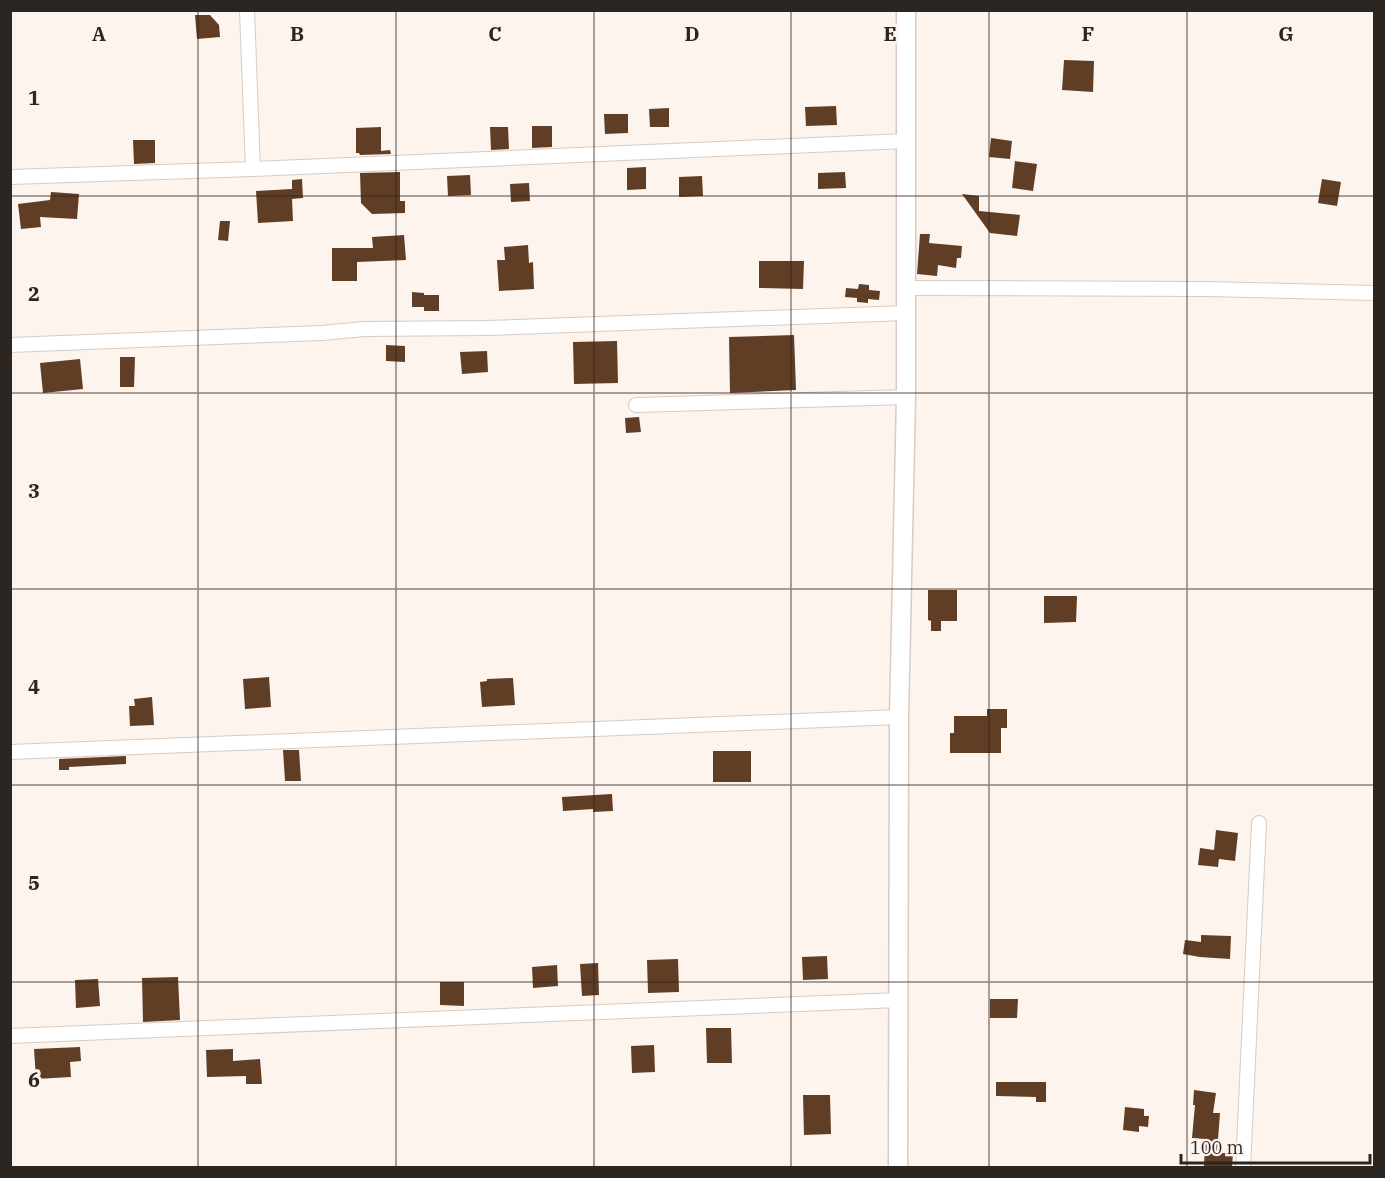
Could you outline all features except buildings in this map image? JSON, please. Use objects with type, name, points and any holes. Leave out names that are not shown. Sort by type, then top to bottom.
[{"type":"street","points":[[247,10],[253,169]]},
{"type":"street","points":[[898,1167],[900,717],[906,397],[906,10]]},
{"type":"street","points":[[10,177],[906,141]]},
{"type":"street","points":[[906,288],[1182,289],[1374,293]]},
{"type":"street","points":[[10,345],[322,333],[364,329],[486,328],[906,313]]},
{"type":"street","points":[[636,405],[906,397]]},
{"type":"street","points":[[10,752],[900,717]]},
{"type":"street","points":[[1243,1167],[1259,823]]},
{"type":"street","points":[[10,1036],[899,1000]]}]
